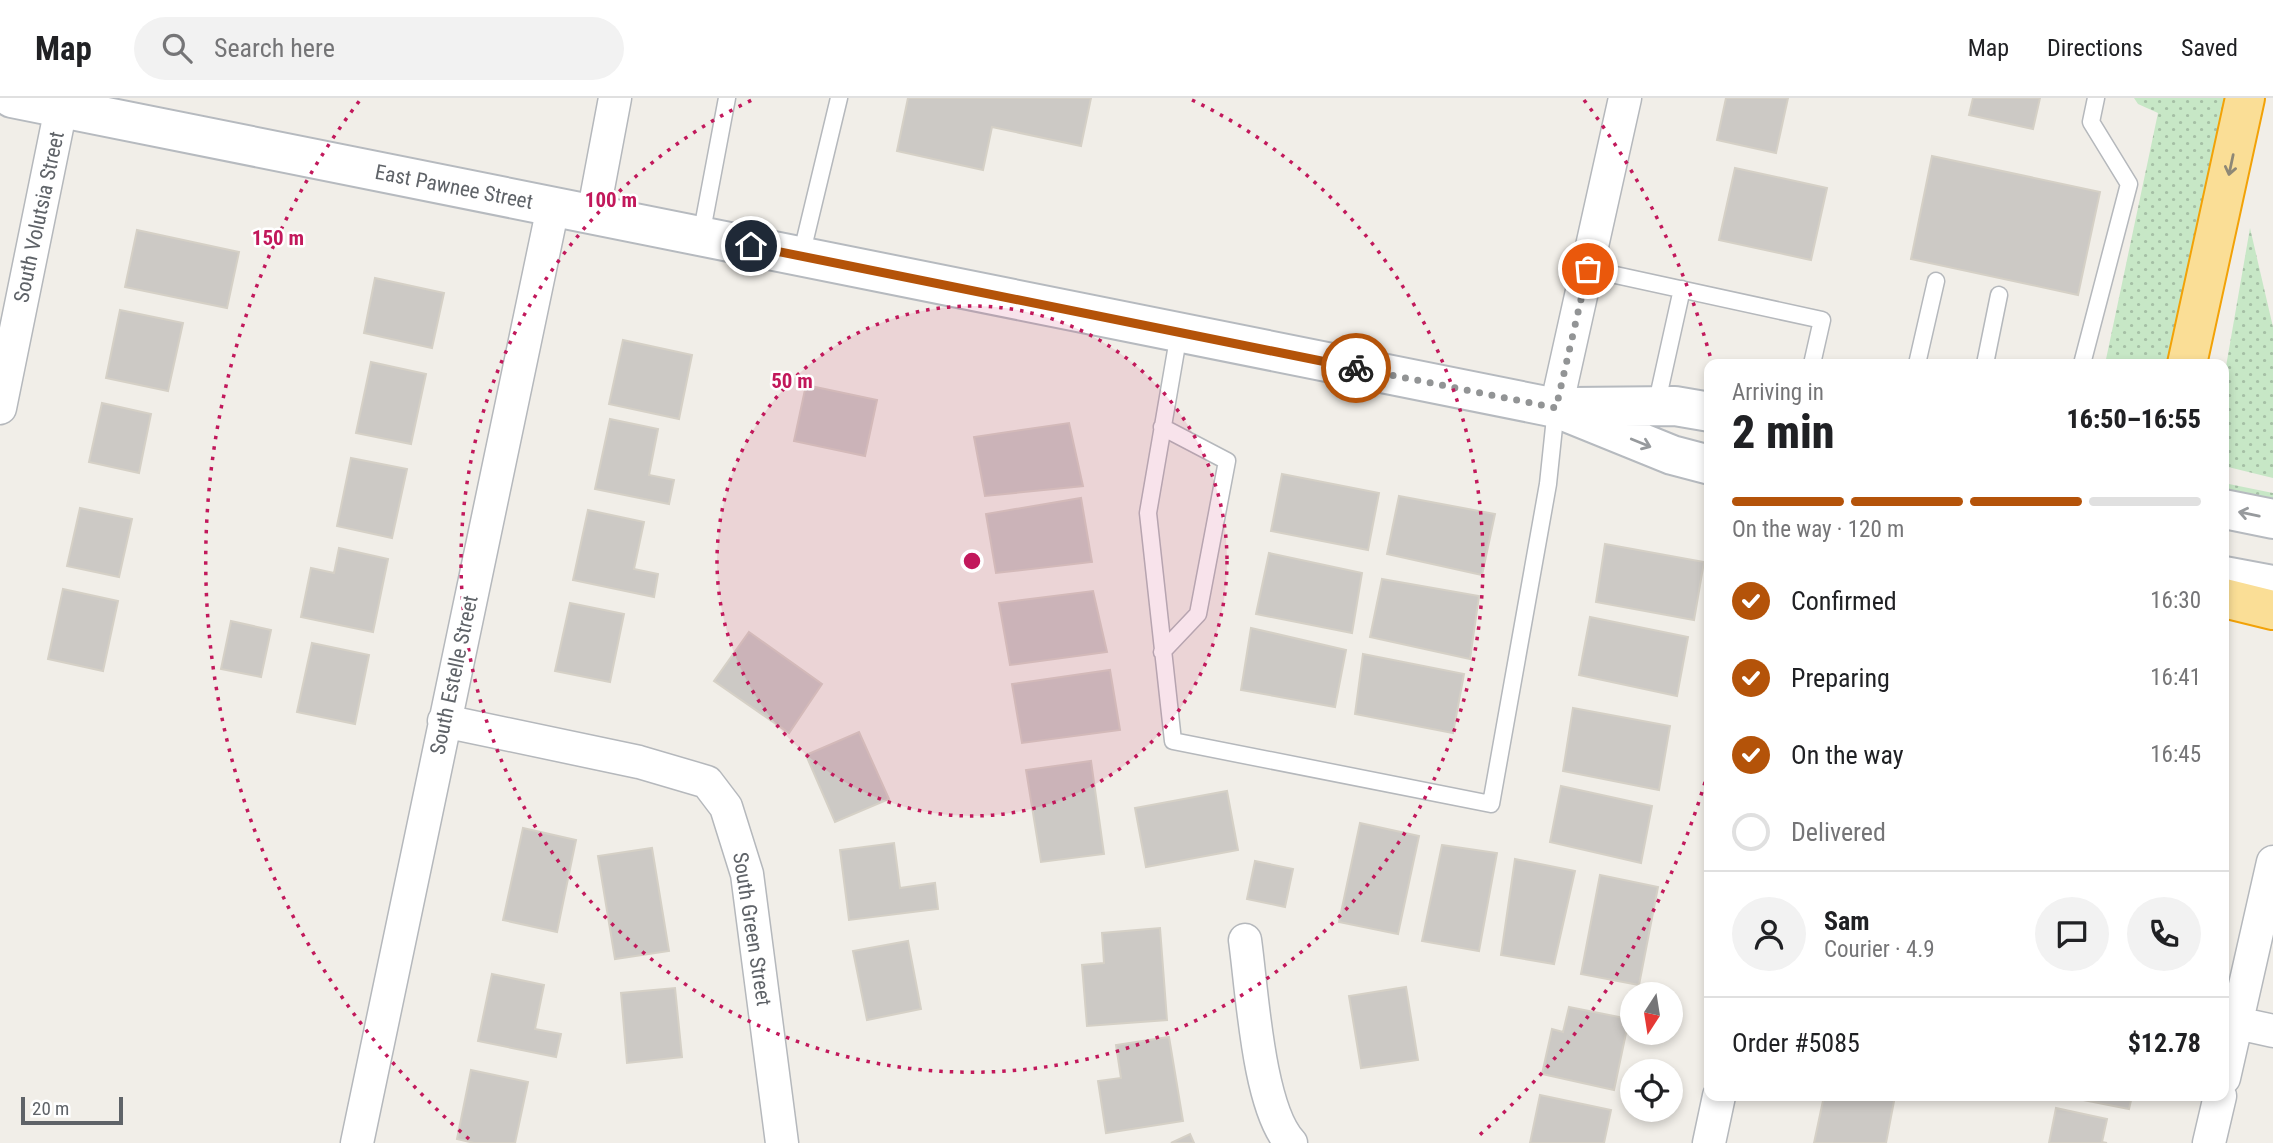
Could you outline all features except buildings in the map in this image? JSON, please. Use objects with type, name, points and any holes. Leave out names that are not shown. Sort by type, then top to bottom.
[{"type":"highway","points":[[2189,359],[2245,98]]},
{"type":"highway","points":[[2229,599],[2273,610]]},
{"type":"main road","name":"East Pawnee Street","points":[[12,98],[1556,408],[1672,455],[1704,463]]},
{"type":"main road","name":"East Pawnee Street","points":[[1556,408],[1656,407],[1704,411]]},
{"type":"main road","points":[[2229,510],[2273,519]]},
{"type":"main road","points":[[2229,577],[2273,585]]},
{"type":"street","points":[[593,215],[615,98]]},
{"type":"street","points":[[1556,408],[1625,98]]},
{"type":"street","name":"South Volutsia Street","points":[[0,408],[61,108]]},
{"type":"street","name":"South Estelle Street","points":[[357,1143],[553,207]]},
{"type":"street","name":"South Green Street","points":[[444,721],[639,762],[707,782],[726,807],[747,874],[782,1143]]},
{"type":"street","points":[[2229,1057],[2273,862]]},
{"type":"street","points":[[1245,940],[1267,1089],[1281,1133],[1291,1143]]},
{"type":"street","points":[[2237,1023],[2273,1031]]},
{"type":"street","points":[[1709,1143],[1718,1101]]},
{"type":"street","points":[[2209,1143],[2219,1101]]},
{"type":"lane","points":[[701,236],[727,98]]},
{"type":"lane","points":[[800,256],[839,98]]},
{"type":"lane","points":[[2083,359],[2129,184],[2091,122],[2096,98]]},
{"type":"lane","points":[[1588,269],[1822,320],[1813,359]]},
{"type":"lane","points":[[1918,359],[1936,281]]},
{"type":"lane","points":[[1656,407],[1682,289]]},
{"type":"lane","points":[[1986,359],[1999,295]]},
{"type":"lane","points":[[1179,332],[1148,513],[1173,741],[1491,804],[1548,484],[1556,408]]},
{"type":"lane","points":[[1162,427],[1227,461],[1198,614],[1162,652]]},
{"type":"green space","points":[[2134,98],[2228,98],[2174,359],[2106,359],[2158,113],[2138,104]]},
{"type":"green space","points":[[2250,228],[2273,327],[2273,478],[2229,467],[2227,359]]},
{"type":"green space","points":[[2229,484],[2273,493],[2273,505],[2229,497]]},
{"type":"way so far","points":[[1356,368],[1556,408],[1588,269]]},
{"type":"route","points":[[751,246],[1356,368]]}]
